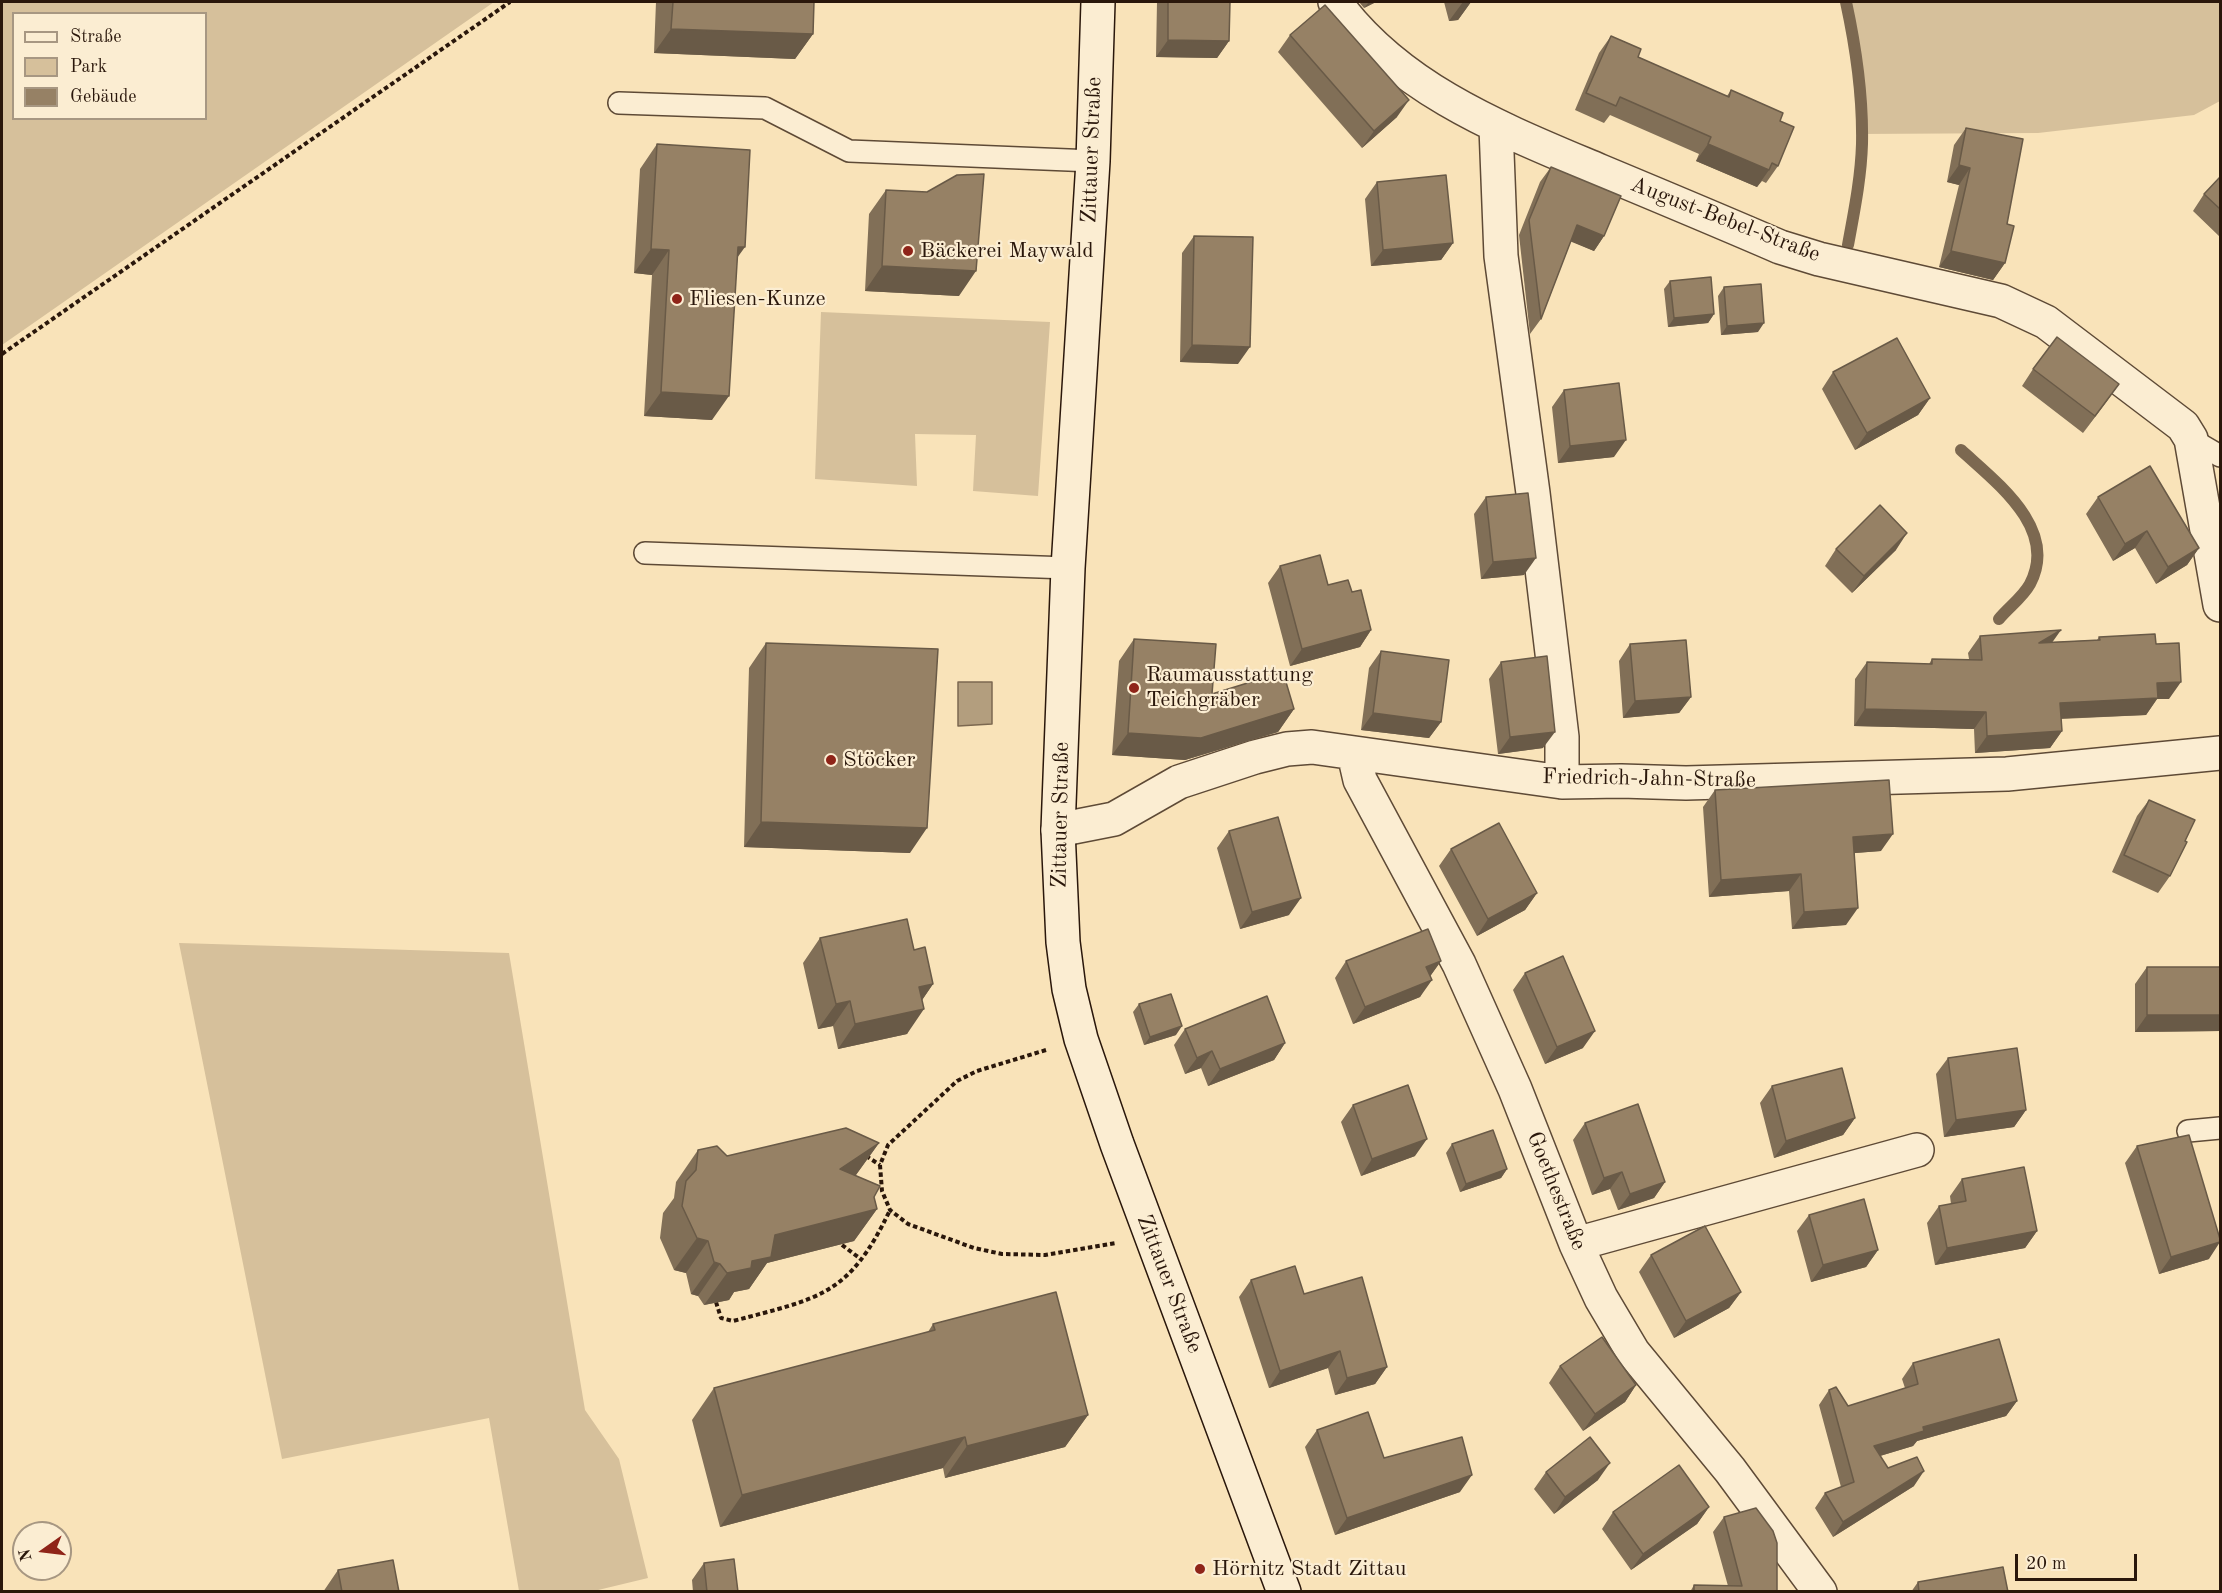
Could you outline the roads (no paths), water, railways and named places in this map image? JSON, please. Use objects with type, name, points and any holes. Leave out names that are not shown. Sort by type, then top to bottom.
[{"type":"street","name":"Zittauer Straße","points":[[1098,2],[1093,161],[1068,568],[1058,830],[1062,942],[1081,1039],[1150,1234],[1284,1592]]},
{"type":"street","name":"August-Bebel-Straße","points":[[1335,2],[1383,56],[1436,93],[1496,127],[1780,247],[1819,259],[2001,301],[2046,322],[2183,426],[2191,439]]},
{"type":"street","points":[[1496,127],[1501,256],[1533,493],[1562,737],[1562,782]]},
{"type":"street","points":[[2191,439],[2220,605]]},
{"type":"street","name":"Friedrich-Jahn-Straße","points":[[1058,830],[1114,819],[1179,782],[1255,757],[1287,749],[1312,747],[1562,782],[1621,780],[1686,783],[2007,774],[2220,753]]},
{"type":"street","name":"Goethestraße","points":[[1354,754],[1360,780],[1459,964],[1506,1068],[1576,1244],[1601,1298],[1633,1352],[1730,1470],[1820,1592]]},
{"type":"street","points":[[1576,1244],[1917,1150]]},
{"type":"lane","points":[[619,103],[765,108],[849,151],[1093,161]]},
{"type":"lane","name":"August-Bebel-Straße","points":[[2191,439],[2220,456]]},
{"type":"lane","points":[[645,553],[1068,568]]},
{"type":"lane","points":[[2188,1131],[2220,1128]]},
{"type":"waterway","points":[[1846,2],[1858,72],[1862,126],[1857,195],[1848,245]]},
{"type":"waterway","points":[[1961,450],[1991,477],[2020,509],[2037,544],[2037,564],[2030,584],[1999,619]]},
{"type":"place","name":"Bäckerei Maywald","points":[[908,251]]},
{"type":"place","name":"Fliesen-Kunze","points":[[677,299]]},
{"type":"place","name":"Raumausstattung Teichgräber","points":[[1134,688]]},
{"type":"place","name":"Stöcker","points":[[831,760]]},
{"type":"place","name":"Hörnitz Stadt Zittau","points":[[1200,1569]]}]
